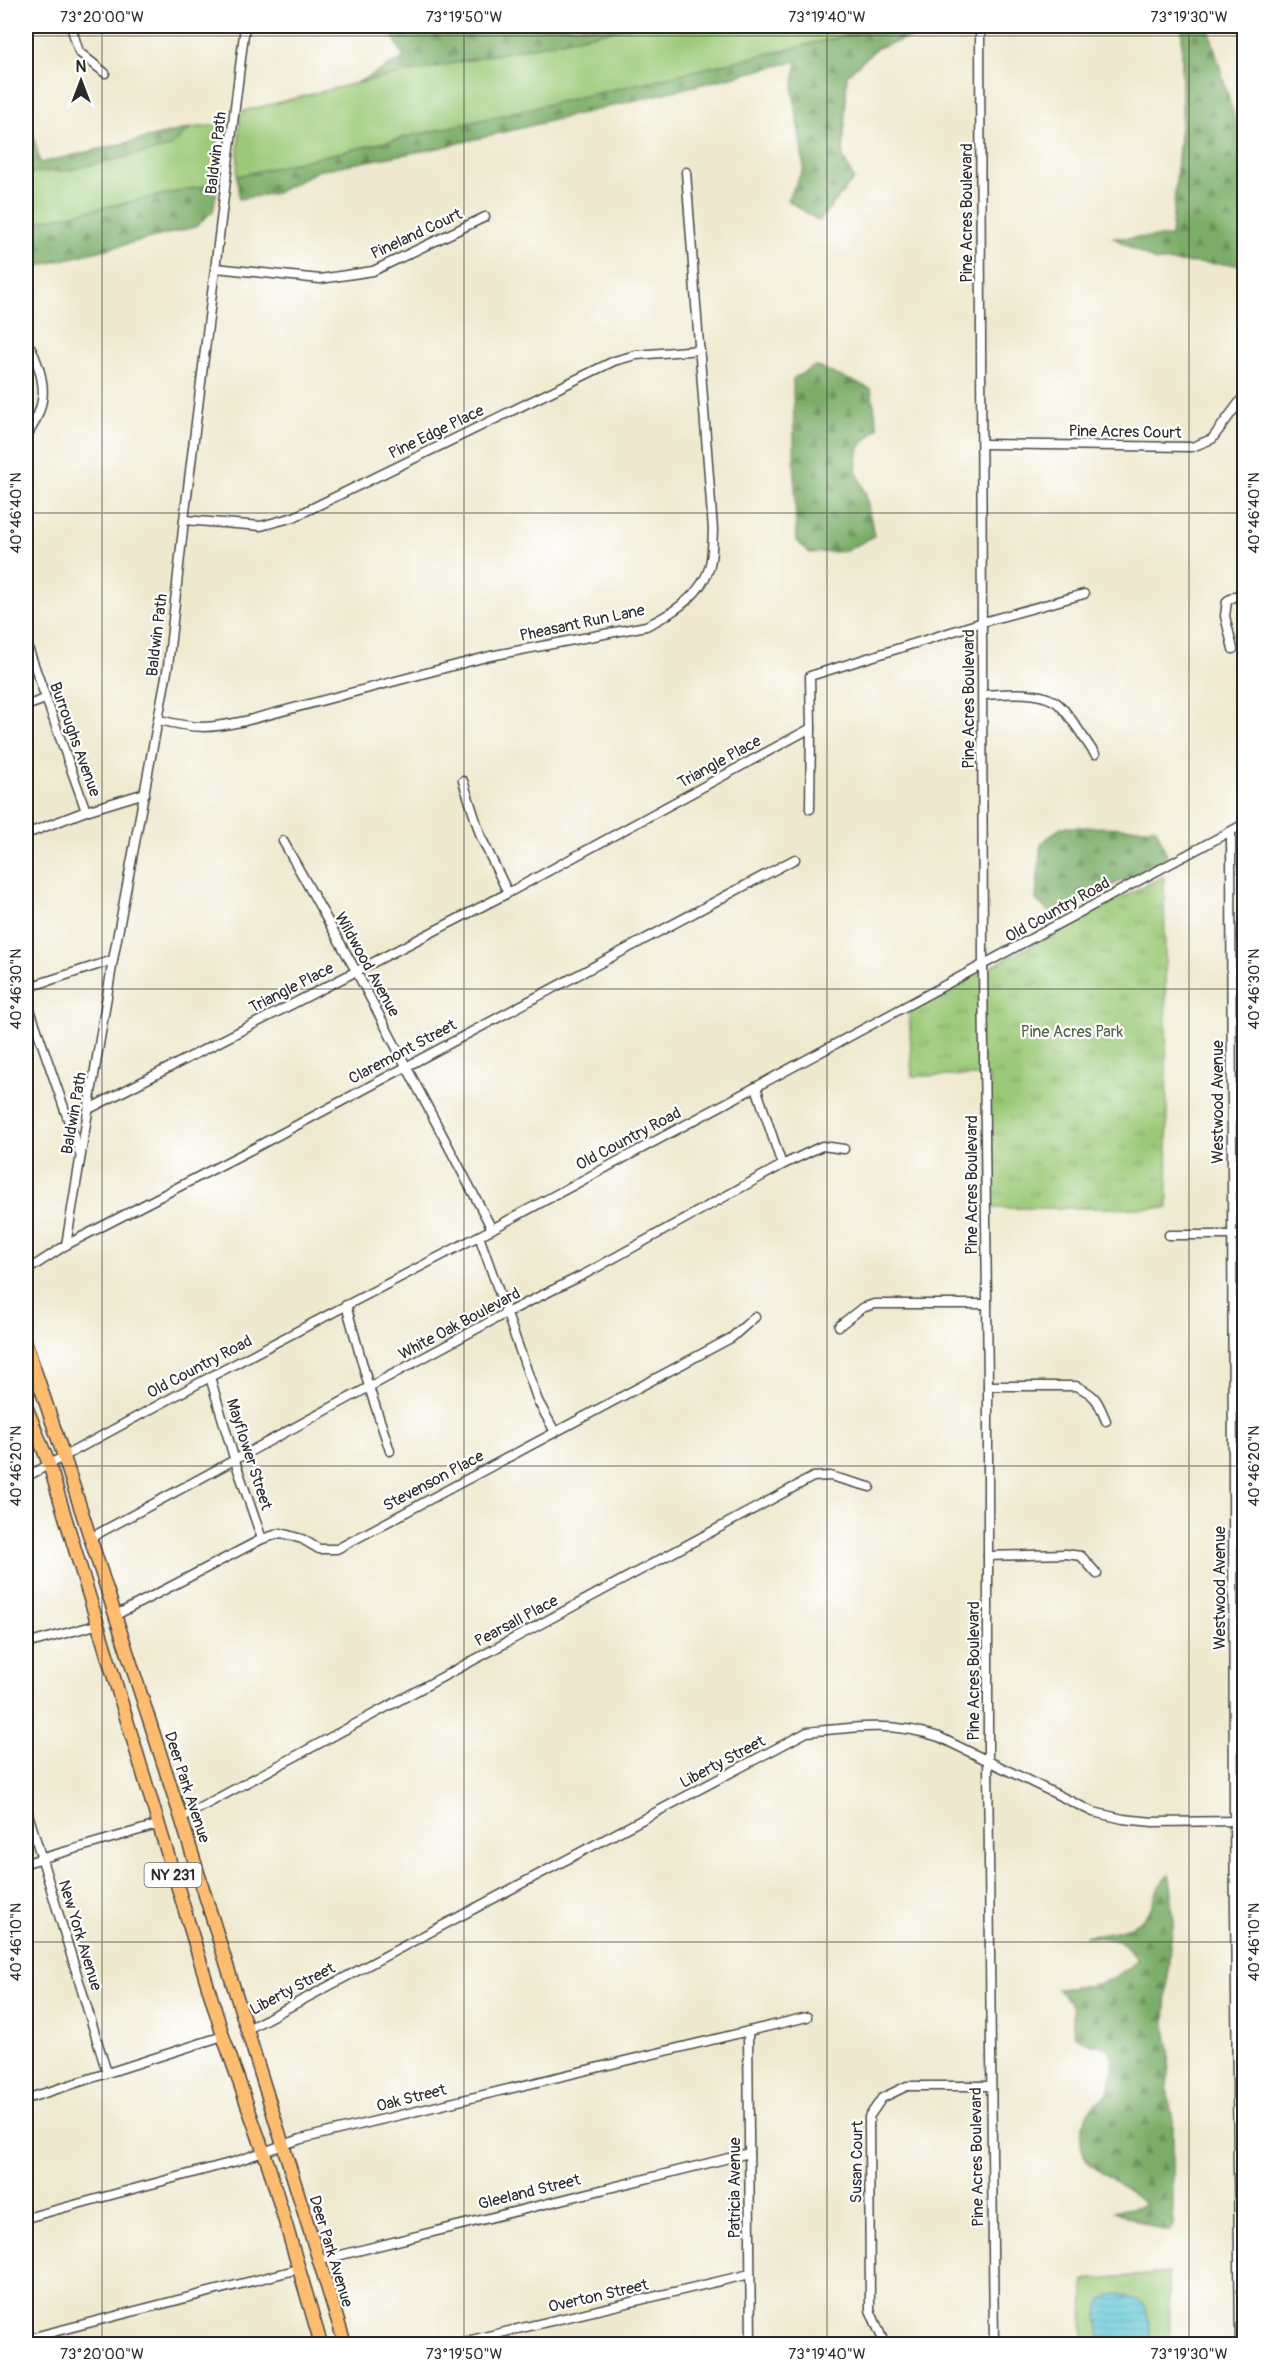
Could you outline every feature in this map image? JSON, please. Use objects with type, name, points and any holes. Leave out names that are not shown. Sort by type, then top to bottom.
[{"type":"main road","name":"Deer Park Avenue","points":[[26,1344],[181,1818],[284,2145],[317,2261],[345,2344]]},
{"type":"main road","name":"NY 231","points":[[26,1406],[49,1464],[157,1825],[223,2036],[265,2153],[321,2344]]},
{"type":"street","points":[[71,26],[79,52],[105,73]]},
{"type":"street","name":"Baldwin Path","points":[[66,1245],[113,960],[168,666],[245,26]]},
{"type":"street","name":"Pine Acres Boulevard","points":[[980,26],[983,966],[988,1386],[990,2086],[994,2344]]},
{"type":"street","name":"Pheasant Run Lane","points":[[159,720],[192,728],[213,728],[235,724],[490,656],[646,626],[670,615],[706,577],[712,556],[713,530],[686,172]]},
{"type":"street","name":"Pineland Court","points":[[216,268],[320,279],[373,271],[485,217]]},
{"type":"street","points":[[26,436],[38,416],[43,389],[42,372],[31,348]]},
{"type":"street","name":"Pine Edge Place","points":[[184,520],[261,526],[294,517],[614,361],[636,355],[700,350]]},
{"type":"street","name":"Pine Acres Court","points":[[982,444],[1192,447],[1212,439],[1245,396]]},
{"type":"street","points":[[1233,650],[1225,616],[1227,601],[1245,591]]},
{"type":"street","points":[[810,809],[810,676],[983,621],[1084,594]]},
{"type":"street","name":"Burroughs Avenue","points":[[26,642],[86,811]]},
{"type":"street","points":[[983,695],[1039,696],[1055,701],[1067,713],[1095,754]]},
{"type":"street","points":[[26,706],[45,699]]},
{"type":"street","name":"Triangle Place","points":[[89,1109],[508,893],[811,728]]},
{"type":"street","points":[[463,781],[481,837],[508,893]]},
{"type":"street","points":[[26,834],[86,811],[145,794]]},
{"type":"street","name":"Old Country Road","points":[[26,1477],[1245,825]]},
{"type":"street","name":"Westwood Avenue","points":[[1231,832],[1234,1821],[1240,2344]]},
{"type":"street","name":"Wildwood Avenue","points":[[283,842],[356,971],[492,1229]]},
{"type":"street","name":"Claremont Street","points":[[26,1271],[66,1245],[795,860]]},
{"type":"street","points":[[26,988],[113,960]]},
{"type":"street","points":[[26,998],[80,1154]]},
{"type":"street","points":[[756,1087],[782,1165]]},
{"type":"street","name":"White Oak Boulevard","points":[[90,1538],[506,1313],[585,1274],[782,1165],[822,1146],[844,1149]]},
{"type":"street","points":[[1169,1235],[1245,1235]]},
{"type":"street","points":[[479,1236],[538,1401],[555,1432]]},
{"type":"street","points":[[839,1326],[862,1308],[874,1304],[987,1304]]},
{"type":"street","points":[[346,1305],[369,1388],[390,1451]]},
{"type":"street","name":"Stevenson Place","points":[[116,1615],[262,1539],[281,1533],[302,1539],[319,1549],[337,1549],[731,1338],[755,1317]]},
{"type":"street","name":"Mayflower Street","points":[[210,1377],[235,1461],[262,1539]]},
{"type":"street","points":[[988,1386],[1076,1386],[1089,1392],[1098,1401],[1106,1421]]},
{"type":"street","name":"Pearsall Place","points":[[181,1818],[813,1477],[830,1476],[870,1487]]},
{"type":"street","points":[[988,1556],[1066,1554],[1081,1556],[1097,1574]]},
{"type":"street","points":[[26,1644],[96,1624]]},
{"type":"street","name":"Liberty Street","points":[[246,2030],[807,1732],[858,1726],[915,1729],[939,1737],[1093,1812],[1123,1819],[1153,1822],[1245,1821]]},
{"type":"street","name":"New York Avenue","points":[[26,1807],[107,2073]]},
{"type":"street","points":[[26,1863],[157,1825]]},
{"type":"street","name":"Oak Street","points":[[26,2218],[265,2153],[301,2139],[807,2017]]},
{"type":"street","name":"Patricia Avenue","points":[[748,2031],[751,2344]]},
{"type":"street","points":[[26,2099],[223,2036]]},
{"type":"street","name":"Susan Court","points":[[882,2338],[870,2310],[869,2117],[882,2098],[907,2086],[990,2086]]},
{"type":"street","name":"Gleeland Street","points":[[317,2261],[749,2153]]},
{"type":"street","points":[[26,2339],[299,2269]]},
{"type":"street","name":"Overton Street","points":[[454,2344],[750,2274]]},
{"type":"green space","points":[[388,26],[634,26],[357,83],[404,58]]},
{"type":"green space","points":[[634,26],[889,26],[237,176],[240,116],[244,111],[357,83]]},
{"type":"green space","points":[[889,26],[946,26],[877,48],[847,75],[843,157],[854,179],[819,221],[787,200],[804,168],[793,90],[797,61],[438,148],[319,170],[276,193],[239,199],[237,176]]},
{"type":"green space","points":[[1182,26],[1208,26],[1244,151],[1244,265],[1155,261],[1114,238],[1171,237],[1182,115]]},
{"type":"green space","points":[[26,107],[40,163],[191,128],[170,147],[69,170],[26,173]]},
{"type":"green space","points":[[218,125],[217,183],[26,224],[26,173],[69,170],[170,147],[191,128]]},
{"type":"green space","points":[[218,183],[213,211],[195,227],[26,269],[26,224]]},
{"type":"green space","points":[[815,366],[871,389],[878,428],[859,447],[856,470],[866,495],[874,536],[846,551],[810,553],[796,540],[793,379]]},
{"type":"green space","points":[[1061,827],[1156,828],[1167,855],[1150,868],[1050,913],[1036,900],[1041,844]]},
{"type":"green space","name":"Pine Acres Park","points":[[1164,876],[1168,1208],[988,1208],[989,1076],[912,1076],[909,1010]]},
{"type":"green space","points":[[1169,1875],[1174,1920],[1170,1944],[1165,2023],[1170,2050],[1167,2089],[1173,2121],[1173,2225],[1170,2231],[1163,2231],[1115,2211],[1146,2205],[1092,2165],[1084,2154],[1081,2139],[1086,2117],[1110,2087],[1113,2062],[1107,2049],[1083,2041],[1074,2034],[1073,2010],[1057,1989],[1101,1983],[1118,1975],[1138,1959],[1119,1940],[1085,1936],[1120,1930],[1144,1918],[1152,1906],[1159,1887]]},
{"type":"green space","points":[[1169,2273],[1170,2344],[1083,2344],[1084,2280]]},
{"type":"water","points":[[1119,2294],[1143,2303],[1147,2312],[1151,2344],[1100,2344],[1098,2312],[1100,2305],[1103,2299]]}]
